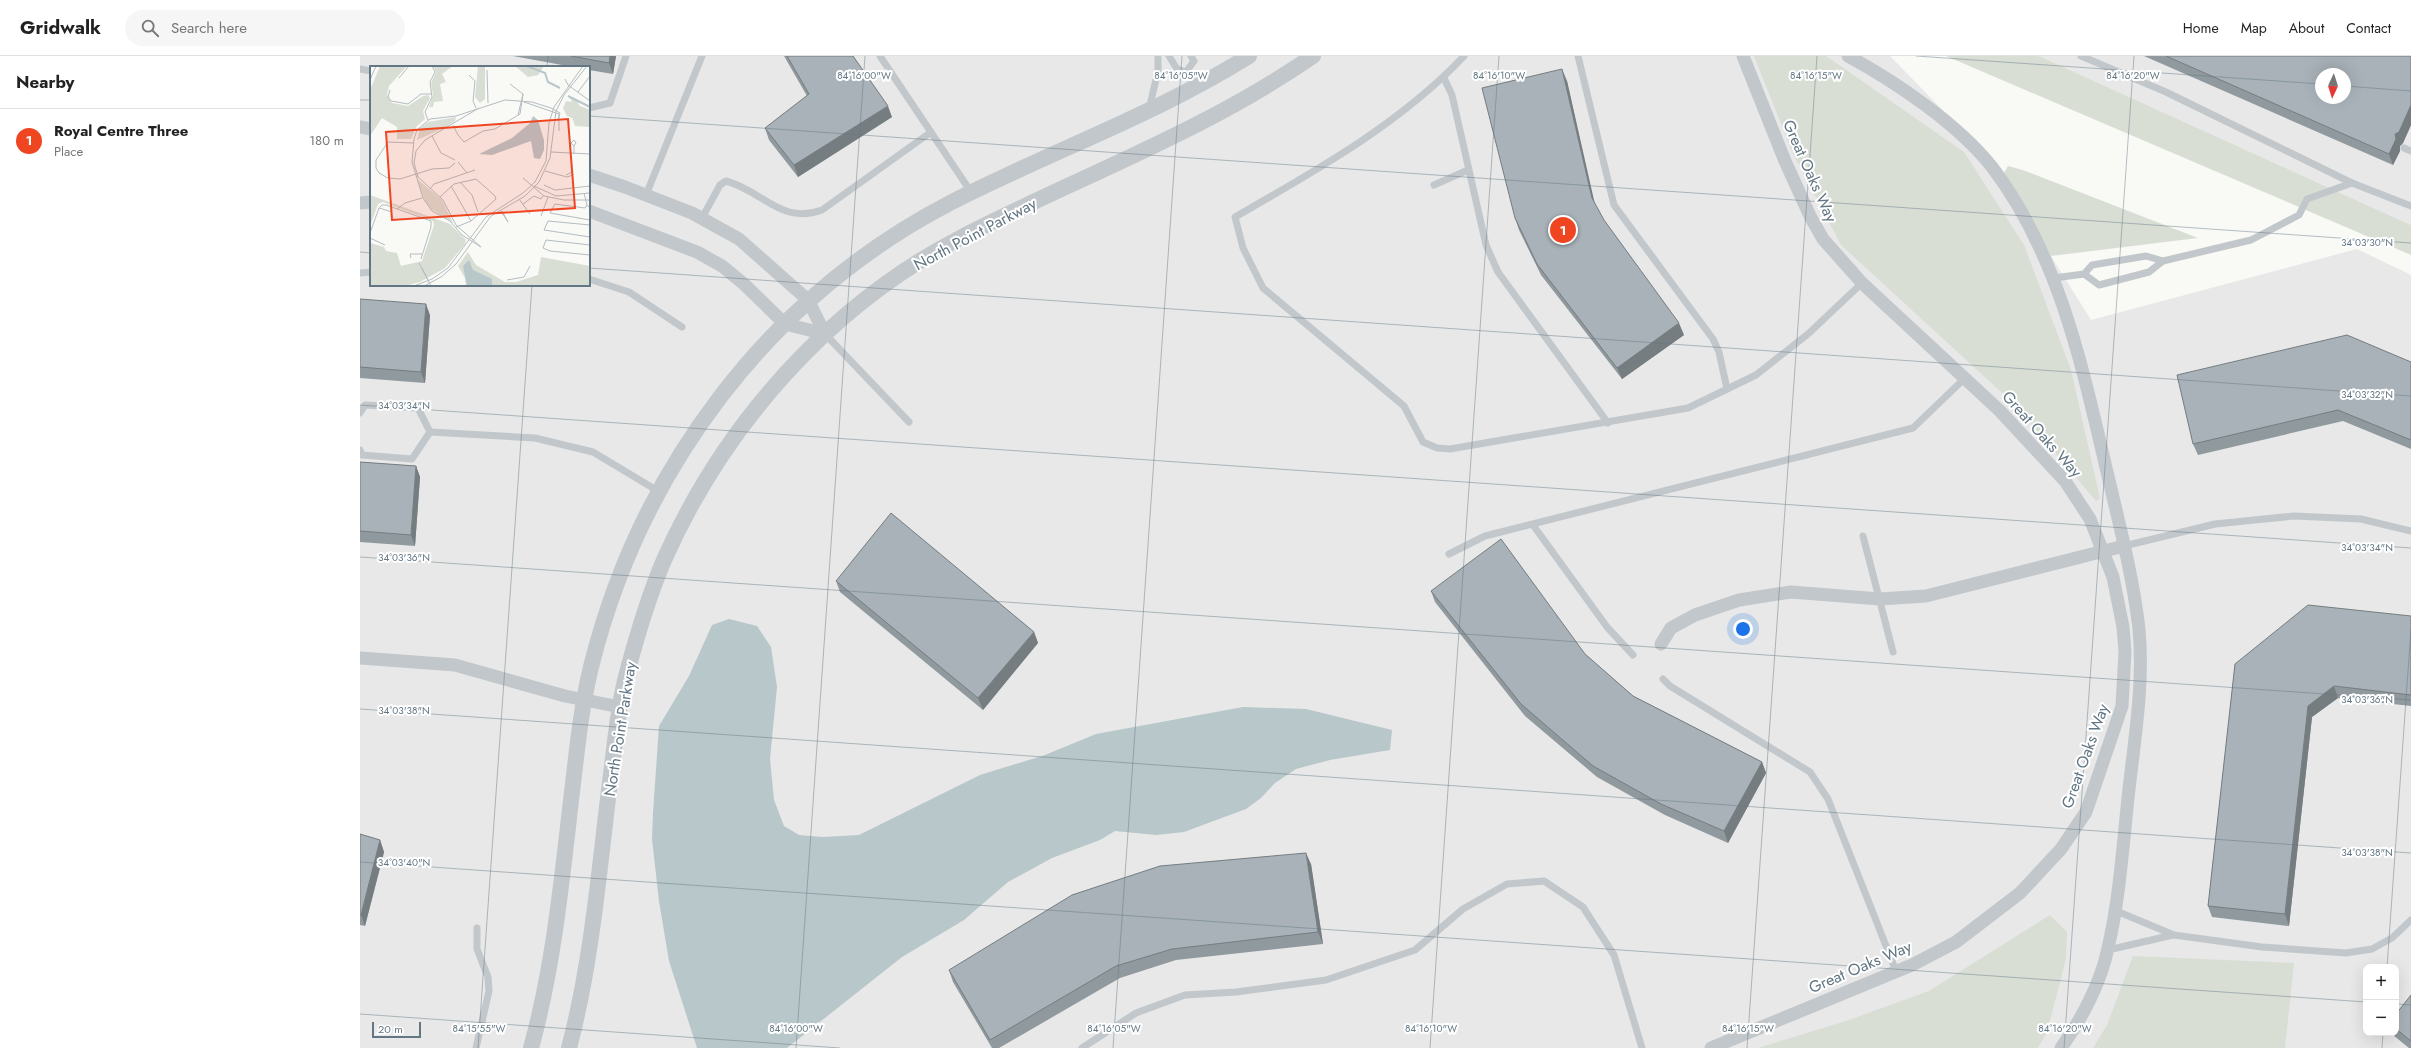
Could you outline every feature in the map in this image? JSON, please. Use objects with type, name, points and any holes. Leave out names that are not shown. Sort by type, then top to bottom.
[{"type":"street","points":[[532,1048],[549,966],[584,700],[600,633],[614,591],[639,528],[658,491],[694,432],[716,401],[742,369],[808,300],[875,248],[971,192],[1149,109],[1188,80],[1249,56]]},
{"type":"street","name":"North Point Parkway","points":[[570,1048],[587,964],[620,707],[627,674],[649,601],[664,560],[695,499],[725,450],[762,402],[825,334],[856,307],[894,279],[958,239],[1209,119],[1278,80],[1313,56]]},
{"type":"street","name":"Great Oaks Way","points":[[1711,1048],[1896,971],[1956,942],[2020,894],[2061,849],[2086,812],[2122,706],[2124,680],[2123,626],[2113,577],[2104,550],[2090,519],[2065,481],[2000,411],[1862,283],[1823,240],[1810,216],[1785,161],[1743,56]]},
{"type":"street","name":"Great Oaks Way","points":[[1848,56],[1917,101],[1963,136],[1991,167],[2025,218],[2054,278],[2088,395],[2130,567],[2139,631],[2140,688],[2114,910],[2108,950],[2092,995],[2060,1048]]},
{"type":"street","points":[[360,127],[370,129]]},
{"type":"street","points":[[590,175],[646,195],[702,218],[739,239],[808,300],[825,334]]},
{"type":"street","points":[[360,203],[370,202]]},
{"type":"street","points":[[590,211],[697,252],[722,266],[744,284],[785,324],[825,334]]},
{"type":"street","points":[[1662,644],[1671,628],[1689,618],[1739,600],[1791,592],[1880,598],[1926,596],[2124,546]]},
{"type":"street","points":[[360,658],[455,665],[584,700],[620,707]]},
{"type":"lane","points":[[590,108],[610,103],[626,56]]},
{"type":"lane","points":[[646,195],[702,56]]},
{"type":"lane","points":[[880,56],[971,192]]},
{"type":"lane","points":[[1149,109],[1158,71],[1158,56]]},
{"type":"lane","points":[[1169,56],[1177,69],[1188,80],[1194,61],[1191,56]]},
{"type":"lane","points":[[1464,56],[1444,78],[1384,124],[1325,165],[1235,217],[1243,248],[1263,288],[1404,406],[1423,442],[1437,448],[1450,449],[1608,423],[1688,408],[1756,375],[1808,334],[1862,283]]},
{"type":"lane","points":[[1578,56],[1614,205],[1713,339],[1719,352],[1727,390]]},
{"type":"lane","points":[[2081,56],[2166,92],[2352,183],[2411,206]]},
{"type":"lane","points":[[360,69],[370,71]]},
{"type":"lane","points":[[1444,78],[1452,96],[1486,245],[1498,272],[1608,423]]},
{"type":"lane","points":[[702,218],[720,185],[726,181],[736,184],[791,214],[808,215],[822,210],[931,132]]},
{"type":"lane","points":[[1434,185],[1468,170]]},
{"type":"lane","points":[[2084,274],[2099,285],[2149,272],[2163,261],[2251,240],[2299,215],[2307,199],[2352,183]]},
{"type":"lane","points":[[2054,278],[2084,274],[2092,265],[2146,256],[2163,261]]},
{"type":"lane","points":[[360,273],[370,272]]},
{"type":"lane","points":[[590,279],[629,292],[682,327]]},
{"type":"lane","points":[[825,334],[909,422]]},
{"type":"lane","points":[[1449,554],[1485,536],[1534,525],[1913,428],[1965,378]]},
{"type":"lane","points":[[360,413],[365,404],[418,408],[430,432]]},
{"type":"lane","points":[[430,432],[535,438],[593,452],[658,491]]},
{"type":"lane","points":[[360,450],[362,455],[412,459],[430,432]]},
{"type":"lane","points":[[2124,546],[2215,524],[2294,516],[2361,519],[2411,531]]},
{"type":"lane","points":[[1534,525],[1607,627],[1633,655]]},
{"type":"lane","points":[[1863,536],[1893,652]]},
{"type":"lane","points":[[1663,679],[1670,686],[1810,772],[1828,799],[1896,971]]},
{"type":"lane","points":[[1082,1048],[1136,1013],[1185,995],[1236,992],[1326,980],[1415,950],[1463,909],[1507,884],[1544,881],[1582,907],[1614,954],[1642,1048]]},
{"type":"lane","points":[[2114,910],[2174,935],[2262,947],[2346,953],[2372,949],[2392,938],[2411,920]]},
{"type":"lane","points":[[476,1048],[490,991],[488,977],[477,949],[477,928]]},
{"type":"lane","points":[[2108,950],[2174,935]]},
{"type":"shaded area","points":[[360,56],[1890,56],[2004,173],[2051,256],[2091,320],[2357,249],[2411,275],[2411,1048],[360,1048]]},
{"type":"shaded area","points":[[1754,56],[1826,56],[1964,152],[2024,245],[2071,370],[2100,498],[2096,501],[2012,402],[1841,245],[1794,156]]},
{"type":"shaded area","points":[[1946,56],[2039,56],[2411,225],[2411,255]]},
{"type":"shaded area","points":[[2039,56],[2411,56],[2411,225]]},
{"type":"shaded area","points":[[2008,166],[2023,170],[2198,238],[2051,256],[2004,173]]},
{"type":"shaded area","points":[[729,619],[757,626],[771,647],[777,687],[770,759],[774,800],[784,826],[799,835],[822,837],[859,835],[980,775],[1045,755],[1096,734],[1243,707],[1306,709],[1392,730],[1390,750],[1330,760],[1296,769],[1275,783],[1261,798],[1246,809],[1184,832],[1156,835],[1115,831],[1100,840],[1052,858],[1008,882],[964,920],[902,957],[787,1048],[697,1048],[669,961],[659,901],[652,839],[659,726],[689,676],[712,625]]},
{"type":"shaded area","points":[[2050,915],[2067,932],[2066,959],[2047,1032],[2038,1048],[1758,1048],[1846,1021],[1929,991]]},
{"type":"shaded area","points":[[2133,956],[2294,963],[2285,1048],[2093,1048],[2107,1025]]},
{"type":"building","points":[[571,56],[610,56],[609,63]]},
{"type":"building","points":[[787,56],[853,56],[888,106],[794,165],[765,128],[809,94]]},
{"type":"building","points":[[2166,56],[2411,56],[2411,105],[2399,132],[2395,134],[2396,139],[2389,154]]},
{"type":"building","points":[[1562,69],[1592,198],[1604,220],[1679,323],[1617,368],[1537,264],[1515,218],[1482,88]]},
{"type":"building","points":[[360,299],[426,304],[421,372],[360,367]]},
{"type":"building","points":[[2347,335],[2411,362],[2411,440],[2338,410],[2193,444],[2177,375]]},
{"type":"building","points":[[360,462],[416,466],[411,535],[360,531]]},
{"type":"building","points":[[891,513],[1034,632],[978,698],[836,581]]},
{"type":"building","points":[[1501,539],[1585,654],[1633,696],[1762,762],[1724,831],[1661,804],[1593,766],[1521,704],[1431,591]]},
{"type":"building","points":[[2308,605],[2411,616],[2411,695],[2334,686],[2308,706],[2285,914],[2208,906],[2235,664]]},
{"type":"building","points":[[360,834],[380,840],[361,915],[360,915]]},
{"type":"building","points":[[1306,853],[1318,932],[1172,949],[1116,966],[990,1040],[949,970],[1072,895],[1160,866]]},
{"type":"building","points":[[2411,995],[2411,1041],[2399,1031],[2399,1010]]},
{"type":"place","name":"Royal Centre Three","points":[[1563,230]]}]
